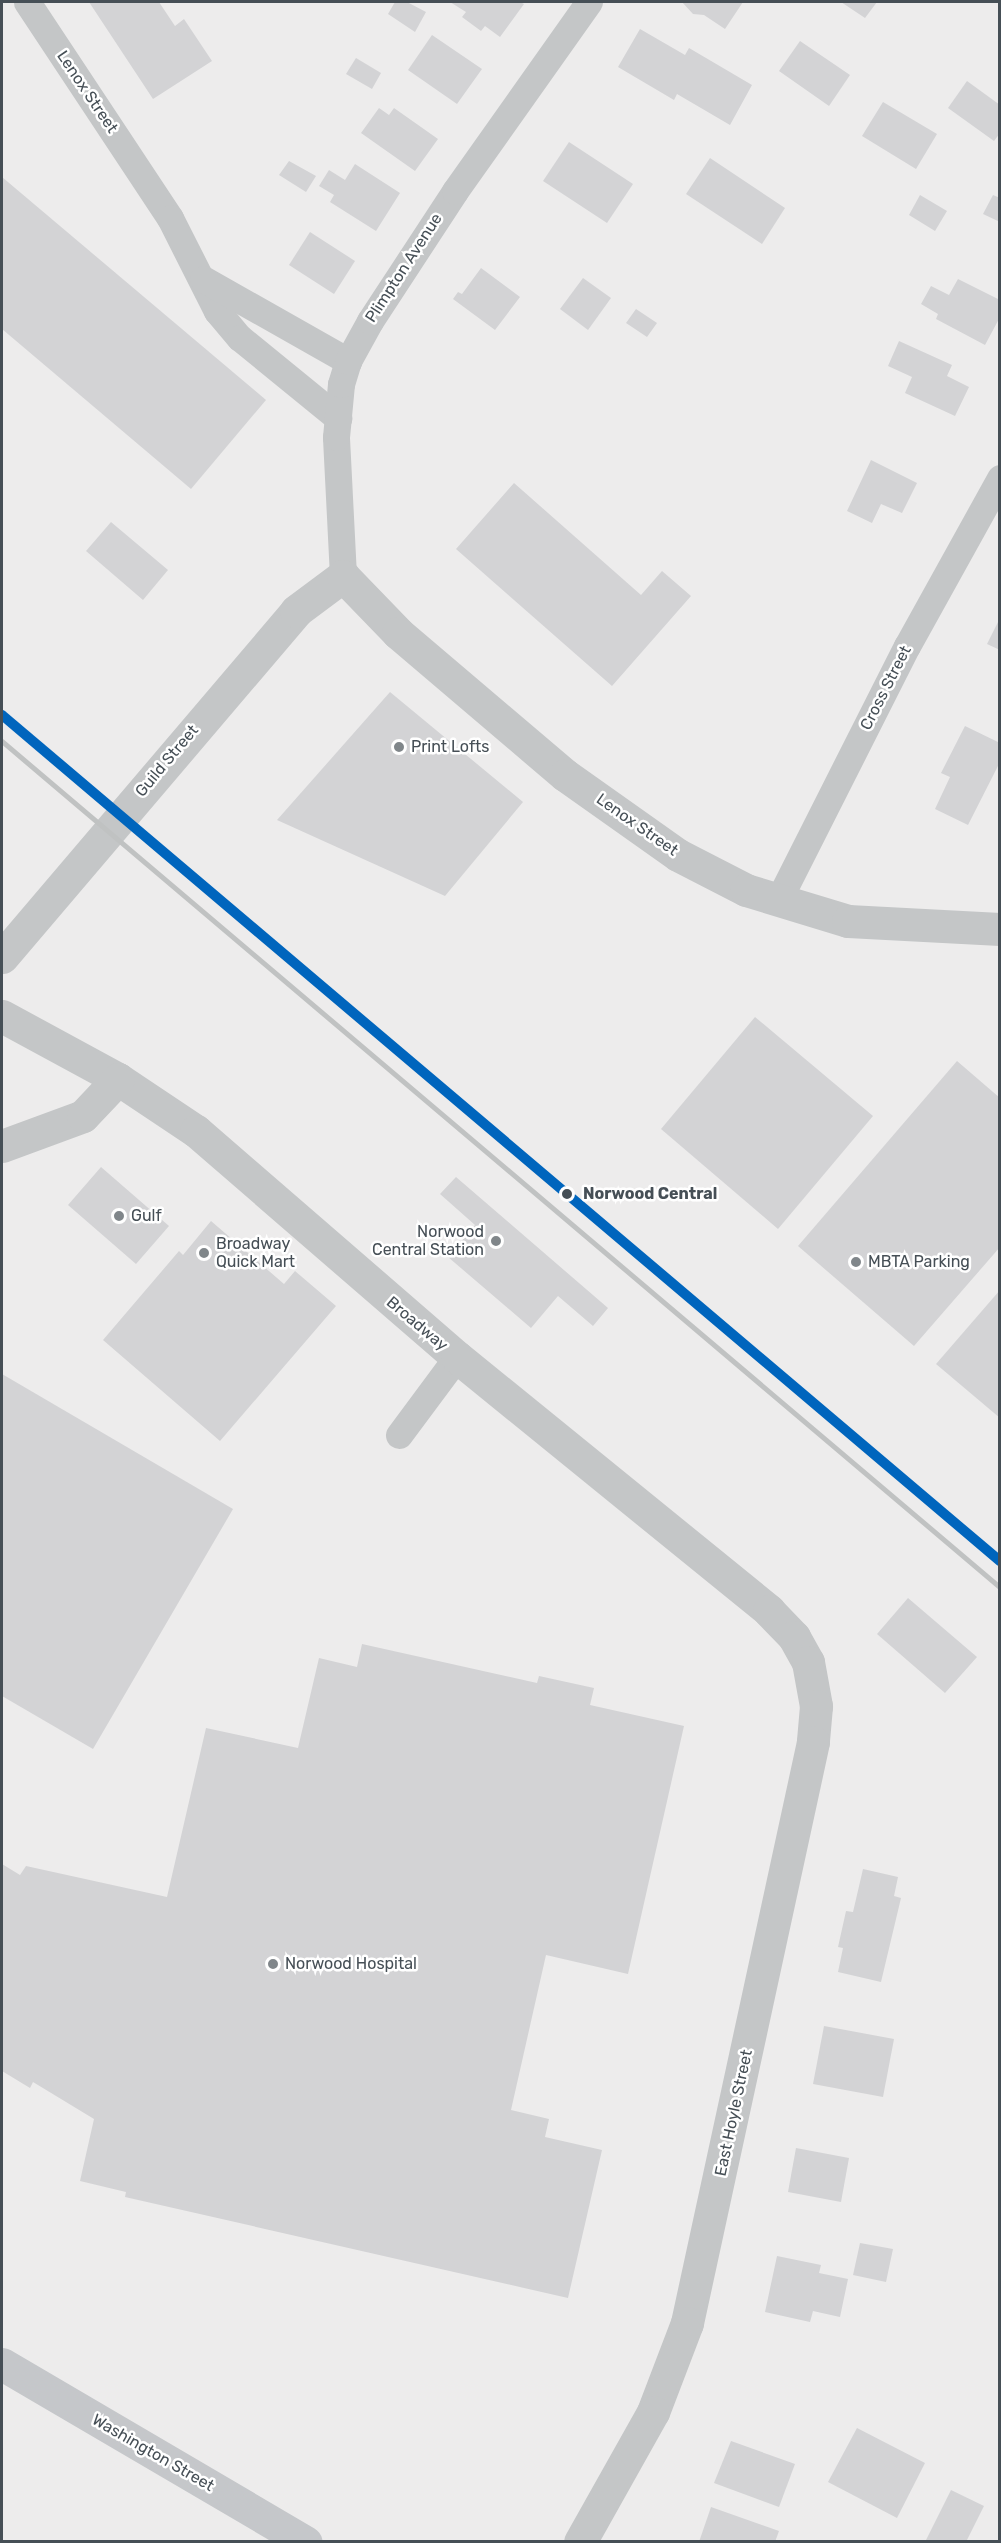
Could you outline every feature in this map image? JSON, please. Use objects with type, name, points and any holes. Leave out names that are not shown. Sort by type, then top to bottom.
[{"type":"main road","name":"Washington Street","points":[[2,2364],[306,2541]]},
{"type":"street","name":"Lenox Street","points":[[27,2],[147,182],[203,279],[217,311],[240,338],[338,418]]},
{"type":"street","name":"Plimpton Avenue","points":[[343,576],[335,474],[338,418],[348,361],[370,321],[448,200],[589,2]]},
{"type":"street","points":[[203,279],[348,361]]},
{"type":"street","name":"Cross Street","points":[[778,901],[907,646],[999,478]]},
{"type":"street","name":"Lenox Street","points":[[343,576],[398,633],[565,775],[678,855],[746,890],[848,921],[999,929]]},
{"type":"street","name":"Guild Street","points":[[2,957],[296,611],[343,576]]},
{"type":"street","name":"Broadway","points":[[2,1017],[118,1079],[196,1131],[457,1357],[769,1611],[794,1638],[808,1662]]},
{"type":"street","points":[[2,1146],[83,1116],[118,1079]]},
{"type":"street","points":[[399,1435],[457,1357]]},
{"type":"street","name":"East Hoyle Street","points":[[580,2541],[653,2412],[687,2323],[813,1742],[816,1706],[808,1662]]},
{"type":"building","points":[[89,2],[159,2],[175,26],[184,19],[212,61],[153,99]]},
{"type":"building","points":[[395,2],[407,2],[426,12],[415,32],[388,14]]},
{"type":"building","points":[[450,2],[520,2],[524,4],[500,37],[485,26],[481,31],[462,17],[466,12]]},
{"type":"building","points":[[682,2],[743,2],[725,29],[704,15],[693,14]]},
{"type":"building","points":[[841,2],[877,2],[865,18]]},
{"type":"building","points":[[640,29],[685,55],[689,48],[752,85],[730,125],[677,94],[674,100],[618,67]]},
{"type":"building","points":[[432,35],[482,69],[457,104],[408,70]]},
{"type":"building","points":[[800,41],[850,75],[829,106],[779,71]]},
{"type":"building","points":[[356,58],[381,73],[372,89],[346,74]]},
{"type":"building","points":[[967,81],[1000,105],[1000,133],[994,141],[948,108]]},
{"type":"building","points":[[883,102],[937,134],[916,169],[862,136]]},
{"type":"building","points":[[379,108],[389,115],[394,108],[438,139],[415,171],[361,133]]},
{"type":"building","points":[[569,142],[633,184],[607,223],[543,181]]},
{"type":"building","points":[[710,158],[785,208],[762,244],[686,194]]},
{"type":"building","points":[[289,161],[316,176],[306,192],[279,175]]},
{"type":"building","points":[[355,164],[400,193],[376,231],[330,202],[334,195],[319,186],[329,170],[345,180]]},
{"type":"building","points":[[2,177],[266,400],[191,489],[2,329]]},
{"type":"building","points":[[920,195],[947,211],[935,231],[909,215]]},
{"type":"building","points":[[993,195],[1000,198],[1000,222],[983,214]]},
{"type":"building","points":[[310,232],[355,261],[334,294],[289,265]]},
{"type":"building","points":[[481,268],[520,297],[495,330],[453,299],[458,292],[462,294]]},
{"type":"building","points":[[583,278],[611,298],[588,330],[560,309]]},
{"type":"building","points":[[958,279],[1000,300],[1000,317],[985,345],[936,319],[938,314],[921,304],[931,286],[949,295]]},
{"type":"building","points":[[636,309],[657,323],[647,337],[626,323]]},
{"type":"building","points":[[899,341],[952,365],[947,376],[969,387],[955,416],[905,393],[912,377],[888,366]]},
{"type":"building","points":[[871,460],[917,483],[902,513],[881,504],[872,523],[847,511]]},
{"type":"building","points":[[514,483],[641,595],[662,571],[691,596],[612,686],[456,549]]},
{"type":"building","points":[[111,522],[168,570],[143,600],[86,551]]},
{"type":"building","points":[[1000,618],[1000,650],[987,644]]},
{"type":"building","name":"Print Lofts","points":[[390,692],[523,802],[445,896],[277,820]]},
{"type":"building","points":[[965,726],[1000,743],[1000,762],[968,825],[935,809],[950,777],[941,773]]},
{"type":"building","points":[[755,1017],[873,1116],[778,1229],[661,1129]]},
{"type":"building","points":[[957,1061],[1000,1098],[1000,1247],[914,1346],[798,1246]]},
{"type":"building","name":"Gulf","points":[[101,1167],[169,1226],[136,1264],[68,1205]]},
{"type":"building","name":"Norwood Central Station","points":[[456,1177],[608,1308],[593,1326],[558,1296],[531,1328],[448,1257],[475,1225],[440,1194]]},
{"type":"building","points":[[211,1221],[284,1284],[295,1271],[336,1306],[220,1441],[103,1340],[179,1251],[183,1255]]},
{"type":"building","points":[[1000,1290],[1000,1418],[936,1364]]},
{"type":"building","points":[[2,1374],[233,1509],[93,1749],[2,1696]]},
{"type":"building","points":[[908,1598],[977,1657],[945,1693],[877,1634]]},
{"type":"building","name":"Norwood Hospital","points":[[362,1644],[537,1683],[539,1676],[594,1688],[590,1705],[684,1726],[628,1974],[546,1955],[511,2110],[549,2119],[545,2137],[602,2150],[568,2298],[125,2197],[126,2192],[80,2181],[94,2119],[33,2082],[30,2088],[2,2071],[2,1864],[20,1875],[26,1866],[167,1897],[206,1728],[298,1748],[319,1658],[357,1667]]},
{"type":"building","points":[[863,1869],[898,1877],[894,1896],[901,1898],[881,1982],[838,1972],[843,1948],[838,1947],[846,1911],[853,1912]]},
{"type":"building","points":[[824,2026],[894,2039],[883,2097],[813,2084]]},
{"type":"building","points":[[796,2148],[849,2158],[841,2202],[788,2192]]},
{"type":"building","points":[[860,2243],[893,2249],[886,2282],[853,2275]]},
{"type":"building","points":[[777,2256],[821,2265],[819,2273],[848,2279],[840,2317],[813,2311],[810,2322],[765,2312]]},
{"type":"building","points":[[857,2428],[925,2463],[897,2518],[828,2482]]},
{"type":"building","points":[[731,2441],[795,2464],[779,2507],[714,2483]]},
{"type":"building","points":[[951,2490],[984,2506],[966,2542],[925,2542]]},
{"type":"building","points":[[711,2507],[779,2531],[775,2542],[699,2542]]},
{"type":"railway","points":[[2,741],[1000,1587]]},
{"type":"transit line","points":[[2,715],[1000,1561]]},
{"type":"place","name":"Print Lofts","points":[[399,747]]},
{"type":"place","name":"Norwood Central","points":[[567,1194]]},
{"type":"place","name":"Gulf","points":[[119,1216]]},
{"type":"place","name":"Norwood Central Station","points":[[496,1241]]},
{"type":"place","name":"Broadway Quick Mart","points":[[204,1253]]},
{"type":"place","name":"MBTA Parking","points":[[856,1262]]},
{"type":"place","name":"Norwood Hospital","points":[[273,1964]]}]
